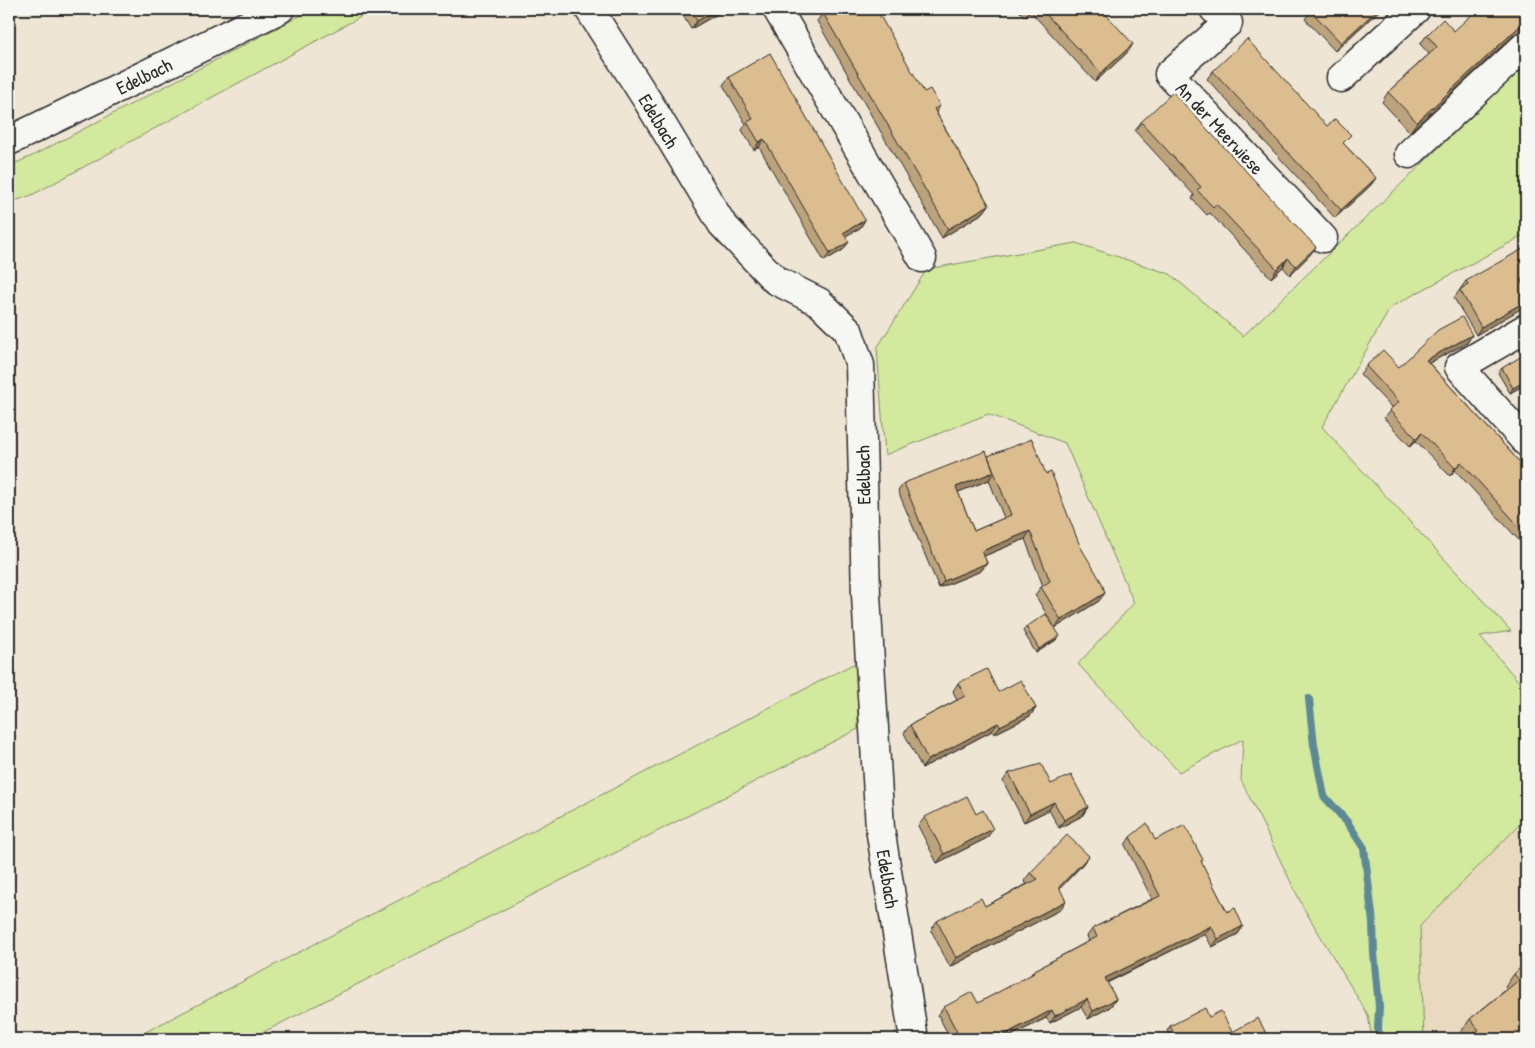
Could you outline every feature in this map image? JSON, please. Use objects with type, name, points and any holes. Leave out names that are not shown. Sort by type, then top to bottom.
[{"type":"street","name":"Edelbach","points":[[9,141],[280,9]]},
{"type":"street","name":"Edelbach","points":[[589,9],[649,103],[722,224],[775,280],[819,302],[848,330],[860,365],[866,595],[880,828],[914,1039]]},
{"type":"street","points":[[777,9],[922,258]]},
{"type":"street","points":[[1341,78],[1416,9]]},
{"type":"street","name":"An der Meerwiese","points":[[1229,14],[1169,74],[1323,238]]},
{"type":"street","points":[[1409,154],[1526,45]]},
{"type":"street","points":[[1526,328],[1459,367],[1526,442]]},
{"type":"shaded area","points":[[1526,818],[1526,1039],[1424,1039],[1420,926]]},
{"type":"green space","points":[[313,9],[375,9],[32,195],[9,203],[9,166],[32,156]]},
{"type":"green space","points":[[1526,64],[1526,234],[1391,307],[1322,427],[1511,631],[1480,636],[1526,690],[1526,818],[1420,926],[1424,1039],[1372,1039],[1368,1015],[1303,907],[1241,780],[1243,739],[1179,772],[1078,664],[1134,603],[1065,443],[988,414],[885,455],[877,348],[927,269],[1076,243],[1170,274],[1243,336]]},
{"type":"green space","points":[[857,662],[858,729],[250,1039],[132,1039]]},
{"type":"building","points":[[690,9],[718,9],[697,21]]},
{"type":"building","points":[[830,9],[847,9],[849,12],[854,9],[876,9],[924,92],[930,89],[940,106],[934,109],[989,205],[948,229],[823,13]]},
{"type":"building","points":[[1041,9],[1101,9],[1133,44],[1101,73]]},
{"type":"building","points":[[1314,9],[1378,9],[1341,43],[1311,11]]},
{"type":"building","points":[[1478,9],[1525,9],[1526,22],[1417,122],[1388,92],[1437,47],[1427,35],[1443,19],[1454,31]]},
{"type":"building","points":[[1247,39],[1327,126],[1335,119],[1351,135],[1343,143],[1376,178],[1341,210],[1213,71]]},
{"type":"building","points":[[770,53],[865,220],[843,233],[849,242],[830,253],[764,139],[759,142],[747,122],[753,119],[729,77]]},
{"type":"building","points":[[1173,92],[1316,247],[1296,266],[1288,258],[1277,269],[1216,204],[1213,207],[1197,190],[1201,187],[1141,122]]},
{"type":"building","points":[[1526,247],[1526,277],[1521,280],[1526,289],[1526,301],[1481,327],[1460,290],[1468,284],[1466,281]]},
{"type":"building","points":[[1462,317],[1472,335],[1426,360],[1526,469],[1526,534],[1461,462],[1455,468],[1422,433],[1416,438],[1389,410],[1399,402],[1366,366],[1383,350],[1399,367],[1438,330]]},
{"type":"building","points":[[1522,356],[1526,364],[1526,381],[1513,388],[1502,368]]},
{"type":"building","points":[[1032,439],[1046,474],[1051,472],[1080,546],[1102,583],[1105,593],[1061,620],[1041,587],[1050,581],[1030,531],[982,551],[987,563],[944,581],[904,483],[986,451],[994,472],[956,487],[974,531],[1011,515],[988,456]]},
{"type":"building","points":[[1046,614],[1060,636],[1039,649],[1026,627]]},
{"type":"building","points":[[987,669],[998,692],[1021,680],[1036,708],[1000,726],[998,723],[928,760],[910,725],[965,696],[958,683]]},
{"type":"building","points":[[1041,764],[1051,784],[1071,775],[1088,807],[1064,820],[1054,802],[1030,814],[1009,773]]},
{"type":"building","points":[[967,796],[976,814],[983,810],[993,829],[944,854],[925,817]]},
{"type":"building","points":[[1147,823],[1155,840],[1185,825],[1227,912],[1235,908],[1243,926],[1218,939],[1211,926],[1105,978],[1116,999],[1093,1011],[1087,999],[1055,1016],[1052,1010],[996,1039],[993,1036],[986,1039],[944,1039],[957,1032],[944,1007],[972,992],[978,1003],[1097,937],[1093,928],[1160,896],[1130,837]]},
{"type":"building","points":[[1067,835],[1089,856],[1059,887],[1066,901],[956,958],[937,921],[981,898],[985,906],[1038,879],[1030,873]]},
{"type":"building","points":[[1526,962],[1526,1034],[1520,1039],[1468,1039],[1479,1030],[1470,1019],[1519,980],[1514,974]]},
{"type":"building","points":[[1205,1008],[1209,1017],[1221,1011],[1232,1032],[1258,1018],[1269,1039],[1177,1039],[1170,1026]]},
{"type":"waterway","points":[[1309,699],[1314,745],[1324,796],[1347,822],[1364,848],[1373,923],[1380,1039]]}]
